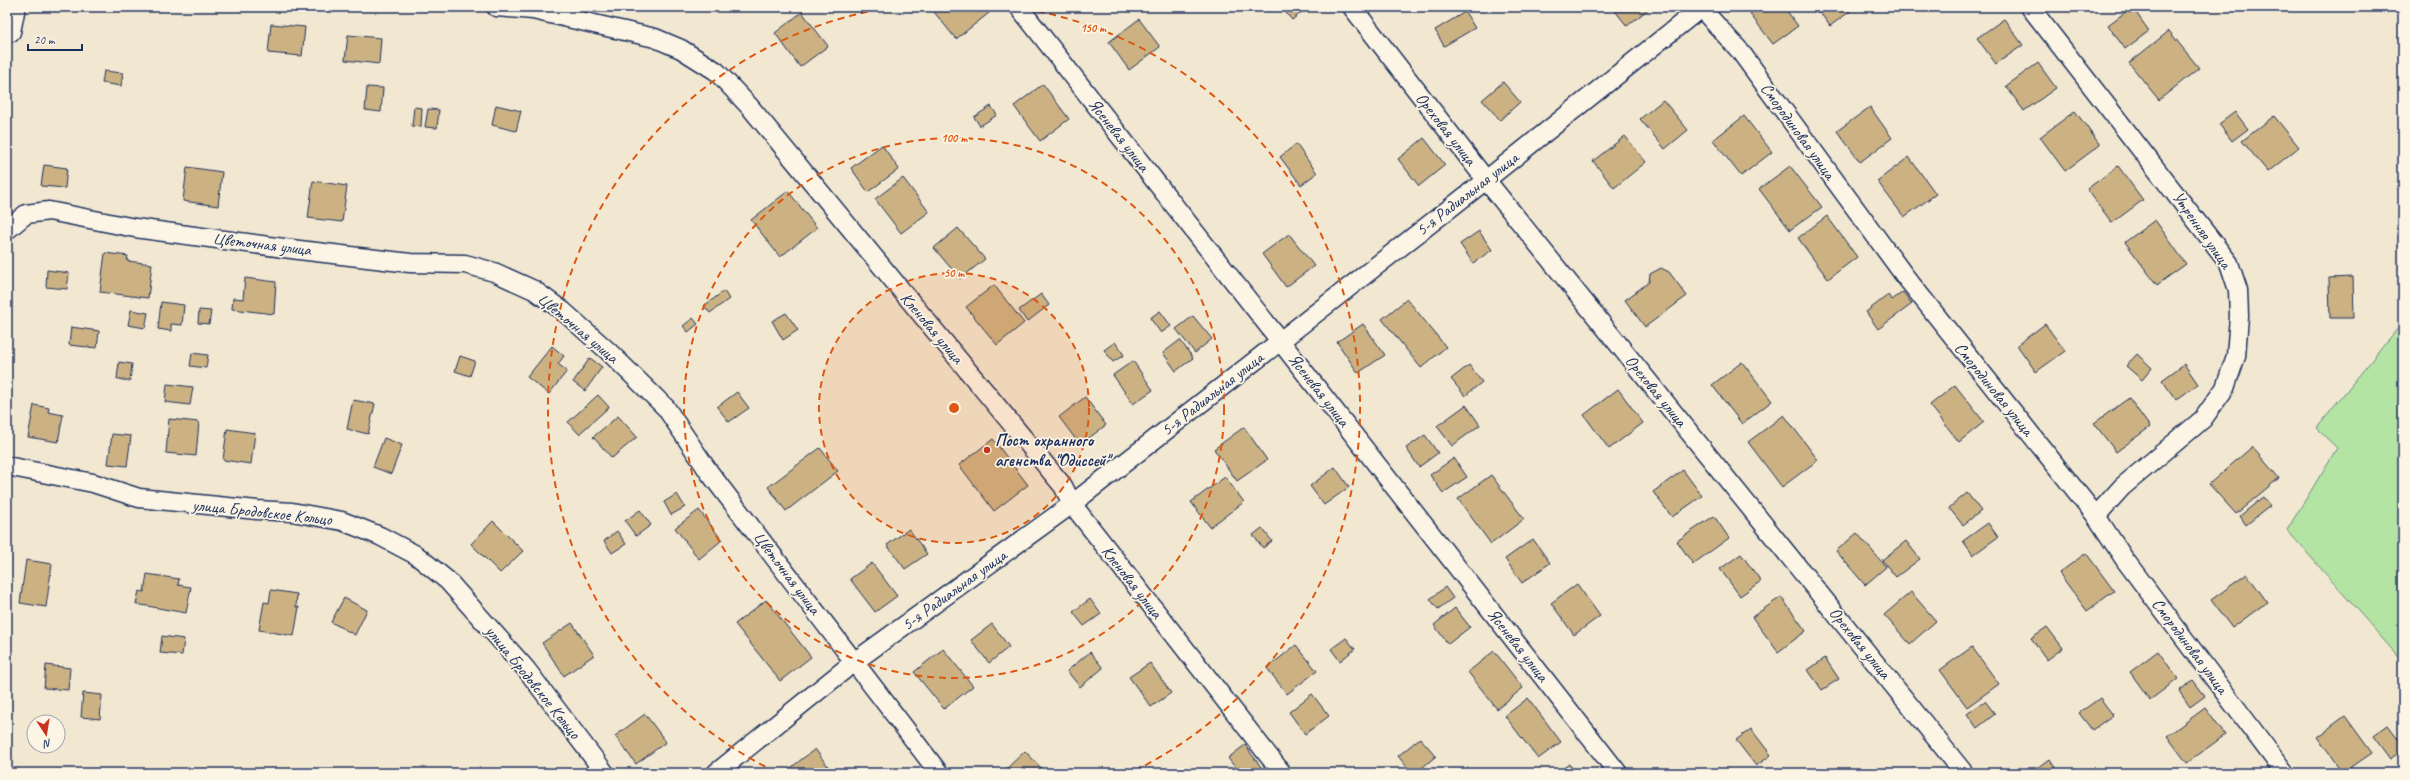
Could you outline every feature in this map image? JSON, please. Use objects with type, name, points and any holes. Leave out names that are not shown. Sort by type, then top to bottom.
[{"type":"street","points":[[11,32],[16,7]]},
{"type":"street","name":"Кленовая улица","points":[[496,7],[533,10],[655,38],[681,49],[716,71],[750,107],[1058,480],[1072,504],[1282,773]]},
{"type":"street","name":"Ясеневая улица","points":[[1019,7],[1618,773]]},
{"type":"street","name":"Ореховая улица","points":[[1352,7],[1486,180],[1964,773]]},
{"type":"street","name":"5-я Радиальная улица","points":[[716,773],[854,662],[1072,504],[1486,180],[1701,7]]},
{"type":"street","name":"Смородиновая улица","points":[[1701,7],[1740,51],[1904,275],[2096,516],[2125,560],[2285,773]]},
{"type":"street","name":"Утренняя улица","points":[[2030,7],[2229,263],[2238,290],[2239,316],[2236,356],[2225,388],[2203,419],[2122,487],[2096,516]]},
{"type":"street","name":"Цветочная улица","points":[[7,230],[26,214],[48,211],[135,228],[300,250],[410,263],[465,264],[494,272],[534,290],[563,311],[591,336],[666,408],[709,472],[939,773]]},
{"type":"street","name":"улица Бродовское Кольцо","points":[[7,466],[93,484],[139,498],[292,512],[342,521],[380,536],[416,555],[448,581],[526,669],[605,773]]},
{"type":"green space","points":[[2403,322],[2403,662],[2287,530],[2337,448],[2316,428]]},
{"type":"building","points":[[930,7],[985,7],[989,13],[956,39]]},
{"type":"building","points":[[1281,7],[1308,7],[1292,20]]},
{"type":"building","points":[[1612,7],[1651,7],[1627,26]]},
{"type":"building","points":[[1759,7],[1784,7],[1798,26],[1773,44],[1750,14]]},
{"type":"building","points":[[1816,7],[1856,7],[1830,26]]},
{"type":"building","points":[[2132,7],[2149,31],[2125,49],[2108,25]]},
{"type":"building","points":[[802,12],[828,46],[800,67],[775,33]]},
{"type":"building","points":[[1465,12],[1475,28],[1444,46],[1435,30]]},
{"type":"building","points":[[1139,19],[1160,47],[1129,70],[1109,42]]},
{"type":"building","points":[[2004,19],[2023,45],[1996,64],[1977,38]]},
{"type":"building","points":[[271,24],[305,27],[302,56],[268,53]]},
{"type":"building","points":[[2169,31],[2199,68],[2159,100],[2129,63]]},
{"type":"building","points":[[348,35],[381,38],[379,64],[345,60]]},
{"type":"building","points":[[2038,63],[2056,88],[2024,111],[2006,86]]},
{"type":"building","points":[[104,71],[123,73],[121,86],[102,83]]},
{"type":"building","points":[[1503,82],[1520,102],[1500,120],[1482,100]]},
{"type":"building","points":[[1043,84],[1069,119],[1040,141],[1014,106]]},
{"type":"building","points":[[367,87],[383,88],[381,112],[365,110]]},
{"type":"building","points":[[1663,100],[1688,130],[1665,149],[1640,119]]},
{"type":"building","points":[[496,105],[521,111],[516,131],[492,125]]},
{"type":"building","points":[[991,106],[997,115],[980,126],[974,117]]},
{"type":"building","points":[[414,107],[422,108],[421,127],[412,126]]},
{"type":"building","points":[[1870,107],[1892,138],[1860,162],[1837,131]]},
{"type":"building","points":[[428,109],[439,110],[437,128],[425,127]]},
{"type":"building","points":[[2075,111],[2100,145],[2065,171],[2040,137]]},
{"type":"building","points":[[2235,112],[2248,129],[2232,141],[2219,124]]},
{"type":"building","points":[[1744,116],[1772,152],[1741,176],[1713,140]]},
{"type":"building","points":[[2274,116],[2299,147],[2268,172],[2242,141]]},
{"type":"building","points":[[1625,136],[1646,162],[1614,188],[1593,161]]},
{"type":"building","points":[[1424,138],[1445,165],[1419,186],[1398,159]]},
{"type":"building","points":[[1296,144],[1317,173],[1301,185],[1280,157]]},
{"type":"building","points":[[882,145],[899,169],[868,192],[851,168]]},
{"type":"building","points":[[1909,157],[1936,194],[1904,217],[1877,181]]},
{"type":"building","points":[[44,165],[67,168],[65,188],[41,186]]},
{"type":"building","points":[[1790,166],[1822,207],[1790,230],[1759,189]]},
{"type":"building","points":[[2118,166],[2143,200],[2112,223],[2087,189]]},
{"type":"building","points":[[187,167],[222,172],[218,206],[183,201]]},
{"type":"building","points":[[903,178],[929,212],[901,233],[875,199]]},
{"type":"building","points":[[313,181],[347,186],[342,222],[308,218]]},
{"type":"building","points":[[788,191],[817,228],[780,257],[751,220]]},
{"type":"building","points":[[1827,216],[1857,257],[1828,279],[1798,238]]},
{"type":"building","points":[[2155,220],[2186,264],[2157,285],[2125,242]]},
{"type":"building","points":[[958,228],[985,259],[960,279],[934,248]]},
{"type":"building","points":[[1479,231],[1492,250],[1473,263],[1460,244]]},
{"type":"building","points":[[1289,234],[1314,266],[1286,287],[1262,254]]},
{"type":"building","points":[[105,253],[128,256],[127,261],[152,264],[148,298],[100,292]]},
{"type":"building","points":[[1661,268],[1669,272],[1687,296],[1645,327],[1625,300],[1649,282],[1650,274]]},
{"type":"building","points":[[47,270],[69,273],[67,289],[46,287]]},
{"type":"building","points":[[2353,277],[2354,318],[2330,318],[2329,278]]},
{"type":"building","points":[[245,278],[276,282],[274,314],[232,309],[233,298],[243,299]]},
{"type":"building","points":[[994,285],[1024,323],[997,345],[966,307]]},
{"type":"building","points":[[724,291],[729,299],[710,313],[704,306]]},
{"type":"building","points":[[1903,292],[1912,304],[1878,329],[1866,312],[1888,295],[1892,300]]},
{"type":"building","points":[[1041,294],[1049,305],[1027,322],[1019,310]]},
{"type":"building","points":[[1407,299],[1446,347],[1421,368],[1382,319]]},
{"type":"building","points":[[161,302],[184,305],[182,325],[171,324],[171,331],[158,329]]},
{"type":"building","points":[[131,310],[148,313],[145,328],[128,325]]},
{"type":"building","points":[[199,310],[211,311],[209,324],[198,323]]},
{"type":"building","points":[[1160,311],[1171,326],[1161,333],[1150,318]]},
{"type":"building","points":[[786,313],[798,330],[783,340],[772,321]]},
{"type":"building","points":[[1193,316],[1212,339],[1195,353],[1176,329]]},
{"type":"building","points":[[693,318],[698,324],[688,332],[683,326]]},
{"type":"building","points":[[1363,324],[1385,355],[1358,373],[1337,342]]},
{"type":"building","points":[[2045,324],[2065,351],[2036,372],[2017,345]]},
{"type":"building","points":[[71,327],[99,331],[97,348],[69,345]]},
{"type":"building","points":[[1180,340],[1193,358],[1176,371],[1163,353]]},
{"type":"building","points":[[1115,342],[1124,355],[1113,362],[1104,350]]},
{"type":"building","points":[[552,346],[564,356],[558,364],[567,371],[549,394],[527,377]]},
{"type":"building","points":[[192,353],[208,355],[206,368],[190,366]]},
{"type":"building","points":[[2137,354],[2152,368],[2142,380],[2126,366]]},
{"type":"building","points":[[460,356],[475,361],[470,376],[455,371]]},
{"type":"building","points":[[590,358],[602,367],[585,391],[573,382]]},
{"type":"building","points":[[1133,361],[1153,390],[1133,404],[1113,375]]},
{"type":"building","points":[[119,362],[132,364],[130,381],[117,379]]},
{"type":"building","points":[[1742,362],[1772,401],[1742,424],[1712,385]]},
{"type":"building","points":[[2184,364],[2198,384],[2176,400],[2162,380]]},
{"type":"building","points":[[1469,365],[1482,382],[1465,396],[1451,379]]},
{"type":"building","points":[[167,384],[193,387],[190,405],[165,402]]},
{"type":"building","points":[[1955,385],[1984,422],[1959,442],[1930,405]]},
{"type":"building","points":[[1618,389],[1643,423],[1609,449],[1584,415]]},
{"type":"building","points":[[737,392],[749,408],[729,422],[717,407]]},
{"type":"building","points":[[598,395],[609,407],[579,434],[568,422]]},
{"type":"building","points":[[1085,397],[1106,425],[1080,445],[1059,417]]},
{"type":"building","points":[[2129,398],[2150,427],[2116,452],[2094,423]]},
{"type":"building","points":[[353,400],[375,404],[368,434],[347,429]]},
{"type":"building","points":[[34,405],[49,408],[48,412],[63,415],[58,442],[28,437]]},
{"type":"building","points":[[1466,405],[1480,425],[1452,446],[1437,426]]},
{"type":"building","points":[[1784,415],[1818,460],[1782,487],[1748,442]]},
{"type":"building","points":[[618,416],[637,437],[612,458],[593,437]]},
{"type":"building","points":[[169,419],[199,422],[196,456],[166,453]]},
{"type":"building","points":[[1244,427],[1267,460],[1237,481],[1214,449]]},
{"type":"building","points":[[227,429],[255,433],[251,464],[223,460]]},
{"type":"building","points":[[112,434],[131,436],[127,466],[108,464]]},
{"type":"building","points":[[1425,435],[1438,453],[1419,467],[1406,448]]},
{"type":"building","points":[[384,438],[402,445],[391,474],[373,467]]},
{"type":"building","points":[[993,439],[1028,485],[994,511],[959,465]]},
{"type":"building","points":[[2252,447],[2279,478],[2236,514],[2209,484]]},
{"type":"building","points":[[820,448],[838,471],[786,511],[768,487]]},
{"type":"building","points":[[1454,458],[1467,477],[1443,493],[1430,475]]},
{"type":"building","points":[[1335,467],[1349,487],[1324,505],[1310,486]]},
{"type":"building","points":[[1683,470],[1702,496],[1672,517],[1653,492]]},
{"type":"building","points":[[1491,475],[1524,519],[1491,544],[1458,499]]},
{"type":"building","points":[[1225,477],[1244,502],[1210,527],[1191,502]]},
{"type":"building","points":[[1967,493],[1981,511],[1963,525],[1949,508]]},
{"type":"building","points":[[677,494],[685,507],[671,515],[664,502]]},
{"type":"building","points":[[2263,497],[2270,506],[2246,525],[2240,516]]},
{"type":"building","points":[[640,510],[651,525],[636,536],[625,521]]},
{"type":"building","points":[[699,510],[722,540],[699,559],[675,528]]},
{"type":"building","points":[[1714,516],[1729,538],[1693,564],[1677,541]]},
{"type":"building","points":[[493,521],[523,551],[500,573],[471,544]]},
{"type":"building","points":[[1988,523],[1998,537],[1973,555],[1963,541]]},
{"type":"building","points":[[1262,528],[1272,541],[1263,548],[1253,535]]},
{"type":"building","points":[[909,529],[927,554],[905,569],[887,545]]},
{"type":"building","points":[[617,531],[626,544],[612,553],[604,541]]},
{"type":"building","points":[[1857,533],[1886,567],[1865,585],[1836,551]]},
{"type":"building","points":[[1533,539],[1550,563],[1522,583],[1505,559]]},
{"type":"building","points":[[1906,541],[1920,559],[1896,577],[1882,560]]},
{"type":"building","points":[[2086,553],[2114,591],[2087,611],[2059,573]]},
{"type":"building","points":[[1741,554],[1761,581],[1740,596],[1720,569]]},
{"type":"building","points":[[26,560],[52,564],[46,607],[20,603]]},
{"type":"building","points":[[872,563],[897,596],[875,612],[850,579]]},
{"type":"building","points":[[147,574],[179,579],[178,585],[191,587],[186,613],[136,604],[139,591],[144,592]]},
{"type":"building","points":[[2247,574],[2267,602],[2232,628],[2211,600]]},
{"type":"building","points":[[1577,584],[1600,616],[1574,635],[1551,603]]},
{"type":"building","points":[[1445,587],[1453,598],[1438,609],[1430,599]]},
{"type":"building","points":[[271,590],[297,594],[296,607],[299,607],[294,636],[259,630],[264,602],[269,603]]},
{"type":"building","points":[[1911,592],[1936,621],[1910,644],[1884,615]]},
{"type":"building","points":[[1781,597],[1806,631],[1778,652],[1752,617]]},
{"type":"building","points":[[344,598],[367,610],[355,635],[331,622]]},
{"type":"building","points":[[1090,599],[1101,614],[1084,626],[1073,612]]},
{"type":"building","points":[[766,600],[811,657],[780,681],[735,624]]},
{"type":"building","points":[[1455,608],[1470,627],[1448,644],[1434,625]]},
{"type":"building","points":[[572,623],[594,655],[564,676],[542,643]]},
{"type":"building","points":[[992,624],[1009,647],[989,663],[971,640]]},
{"type":"building","points":[[2047,627],[2063,648],[2047,660],[2031,638]]},
{"type":"building","points":[[162,636],[184,639],[182,655],[160,653]]},
{"type":"building","points":[[1346,638],[1355,649],[1340,661],[1331,649]]},
{"type":"building","points":[[1296,645],[1317,671],[1287,694],[1267,668]]},
{"type":"building","points":[[1972,647],[1999,684],[1967,707],[1940,670]]},
{"type":"building","points":[[943,649],[973,686],[944,709],[914,672]]},
{"type":"building","points":[[1494,651],[1523,688],[1497,709],[1468,672]]},
{"type":"building","points":[[2158,651],[2178,679],[2150,700],[2130,672]]},
{"type":"building","points":[[1090,652],[1103,668],[1080,687],[1067,671]]},
{"type":"building","points":[[1825,658],[1839,679],[1822,690],[1808,670]]},
{"type":"building","points":[[1150,663],[1171,693],[1151,707],[1129,677]]},
{"type":"building","points":[[46,665],[70,668],[68,690],[44,688]]},
{"type":"building","points":[[2193,680],[2205,696],[2190,707],[2179,691]]},
{"type":"building","points":[[83,693],[102,695],[100,719],[81,717]]},
{"type":"building","points":[[1312,694],[1329,716],[1305,734],[1289,712]]},
{"type":"building","points":[[1528,698],[1561,742],[1538,759],[1505,716]]},
{"type":"building","points":[[2100,698],[2113,715],[2092,730],[2079,713]]},
{"type":"building","points":[[1985,701],[1995,714],[1977,728],[1967,714]]},
{"type":"building","points":[[2205,708],[2225,735],[2187,763],[2167,736]]},
{"type":"building","points":[[645,714],[666,742],[636,764],[615,736]]},
{"type":"building","points":[[2345,716],[2372,753],[2343,773],[2317,737]]},
{"type":"building","points":[[2388,725],[2403,745],[2403,750],[2390,759],[2373,736]]},
{"type":"building","points":[[1751,729],[1771,755],[1756,766],[1736,740]]},
{"type":"building","points":[[1420,738],[1436,756],[1416,773],[1412,773],[1398,756]]},
{"type":"building","points":[[1245,745],[1261,767],[1253,773],[1239,773],[1228,758]]},
{"type":"building","points":[[815,749],[833,773],[784,773]]},
{"type":"building","points":[[1025,751],[1046,773],[1002,773]]},
{"type":"building","points":[[2049,759],[2059,773],[2030,773]]},
{"type":"building","points":[[1569,764],[1576,773],[1557,773]]},
{"type":"place","name":"Пост охранного агенства \"Одисcей\"","points":[[987,450]]}]
